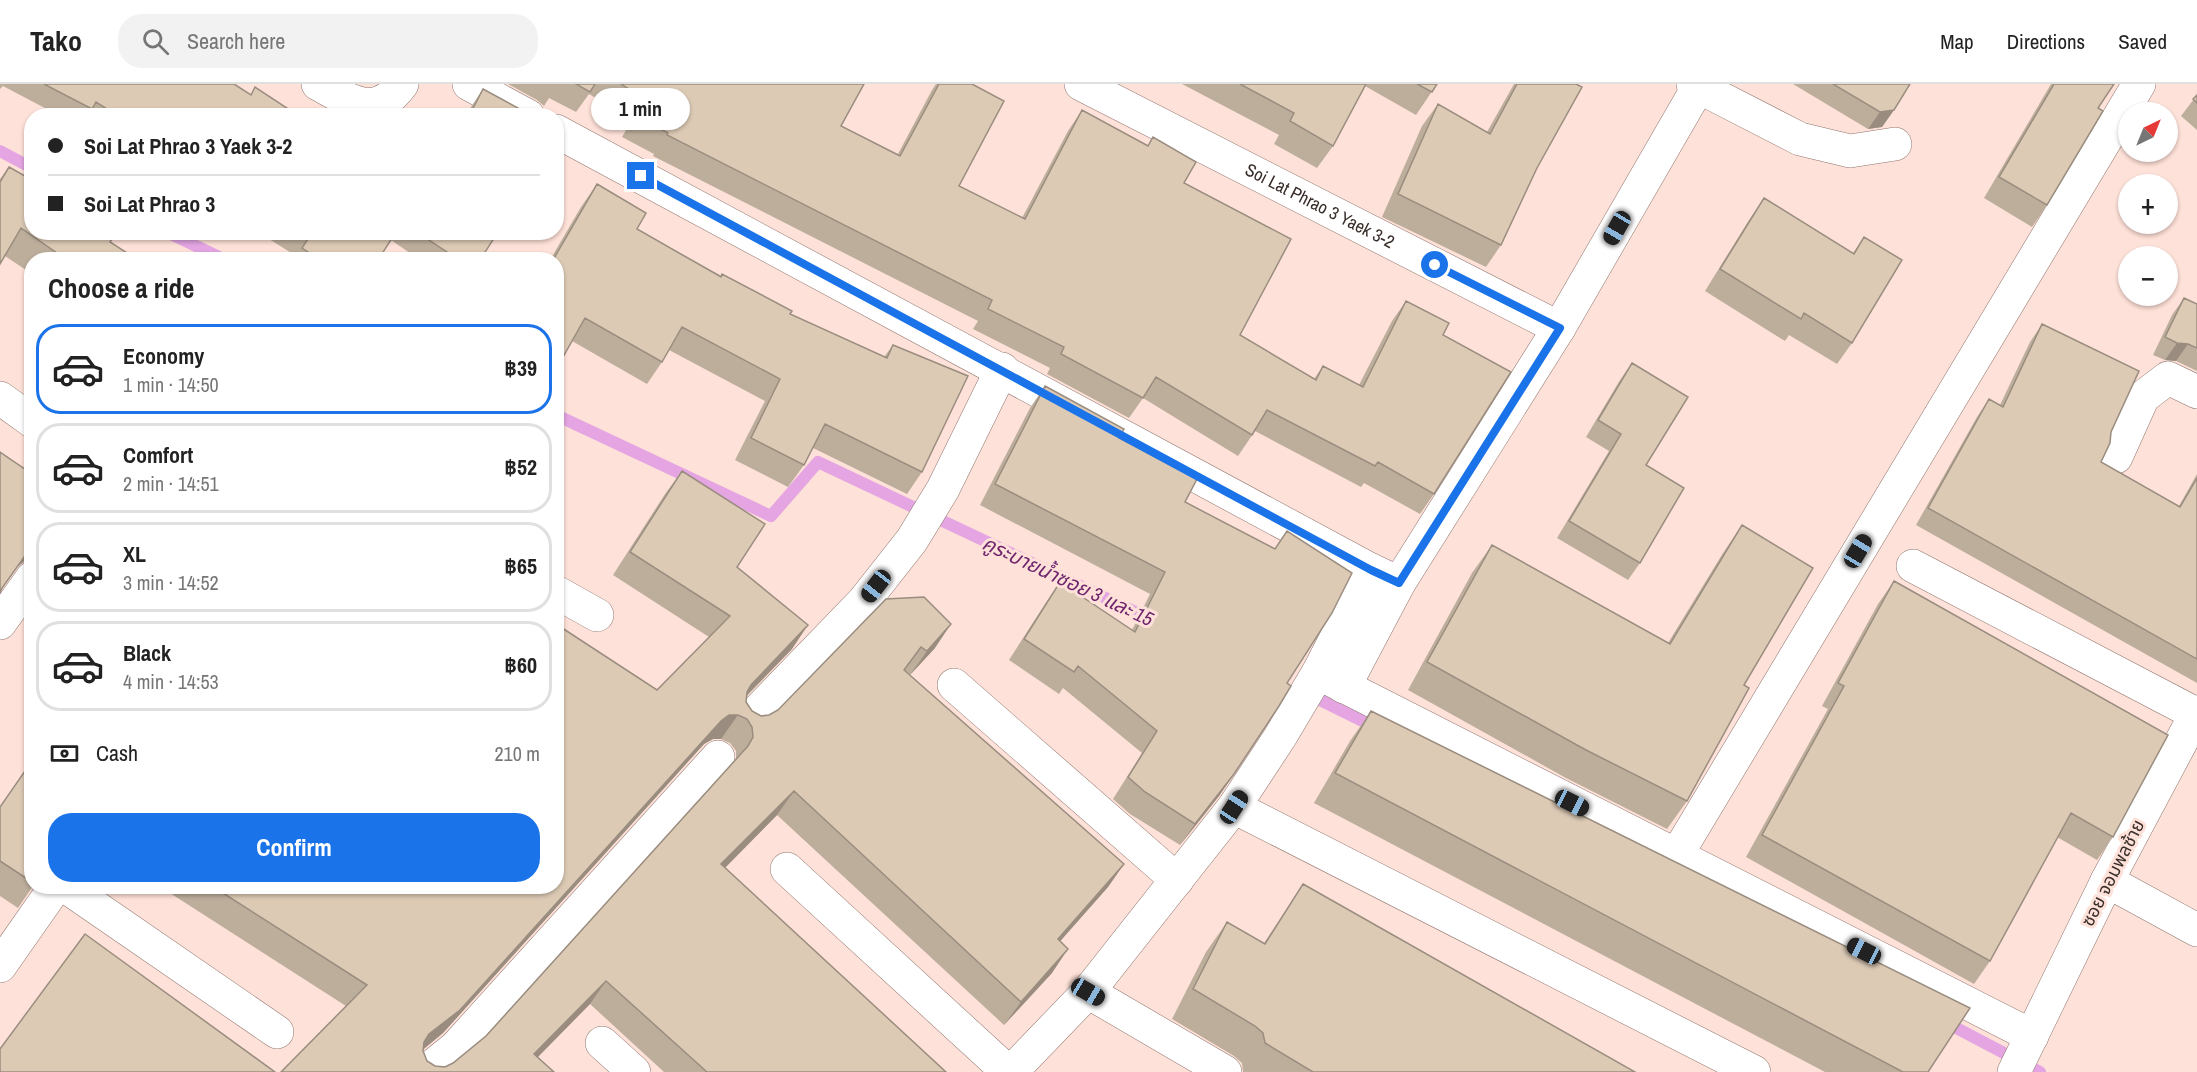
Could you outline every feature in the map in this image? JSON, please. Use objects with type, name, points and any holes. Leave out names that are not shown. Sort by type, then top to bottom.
[{"type":"street","points":[[318,84],[353,103],[374,106],[393,97],[402,84]]},
{"type":"street","points":[[470,84],[514,108]]},
{"type":"street","name":"Soi Lat Phrao 3 Yaek 3-2","points":[[1080,84],[1560,328]]},
{"type":"street","points":[[1676,856],[2139,84]]},
{"type":"street","points":[[787,869],[1010,1072],[1088,992],[1234,807],[1317,688],[1385,576],[1560,328],[1697,85],[1800,139],[1850,152],[1894,144]]},
{"type":"street","points":[[564,135],[1385,576]]},
{"type":"street","points":[[748,721],[864,601],[912,540],[928,514],[1002,369]]},
{"type":"street","points":[[2116,457],[2143,397],[2168,378],[2197,392]]},
{"type":"street","points":[[0,398],[24,415]]},
{"type":"street","points":[[1912,566],[2196,713]]},
{"type":"street","points":[[0,623],[24,589]]},
{"type":"street","points":[[564,596],[597,615]]},
{"type":"street","points":[[954,685],[1177,880]]},
{"type":"street","points":[[1317,688],[1676,856],[2025,1051]]},
{"type":"street","name":"ซอย จอมพลซ้าย","points":[[2025,1051],[2107,881],[2196,713]]},
{"type":"street","points":[[425,1072],[456,1047],[718,756]]},
{"type":"street","points":[[1234,807],[1754,1072]]},
{"type":"street","points":[[2107,881],[2197,930]]},
{"type":"street","points":[[0,966],[50,894]]},
{"type":"street","points":[[76,894],[277,1032]]},
{"type":"street","points":[[1088,992],[1225,1072]]},
{"type":"street","points":[[602,1043],[634,1072]]},
{"type":"building","points":[[44,84],[234,84],[251,95],[255,87],[287,108],[105,108],[96,102],[90,108]]},
{"type":"building","points":[[576,84],[595,84],[590,92]]},
{"type":"building","points":[[621,84],[864,84],[841,126],[900,156],[939,84],[972,84],[1004,101],[959,186],[1025,219],[1082,110],[1148,146],[1153,137],[1196,162],[1184,183],[1291,239],[1240,335],[1316,380],[1323,366],[1363,387],[1406,301],[1449,323],[1443,335],[1511,372],[1434,494],[1378,462],[1375,466],[1267,410],[1252,435],[1156,377],[1143,398],[1061,354],[1064,347],[988,309],[992,300],[667,135],[668,133],[636,116],[646,100]]},
{"type":"building","points":[[1240,84],[1366,84],[1333,146],[1290,121],[1294,113]]},
{"type":"building","points":[[1417,84],[1437,84],[1432,92]]},
{"type":"building","points":[[1517,84],[1576,84],[1582,87],[1537,168],[1501,245],[1398,194],[1438,104],[1490,134]]},
{"type":"building","points":[[1833,84],[1910,84],[1894,110],[1880,112]]},
{"type":"building","points":[[2054,84],[2114,84],[2098,108],[2103,111],[2047,205],[1999,177]]},
{"type":"building","points":[[483,89],[518,108],[473,108]]},
{"type":"building","points":[[9,167],[24,175],[24,230],[21,228],[0,264],[0,182]]},
{"type":"building","points":[[597,184],[646,213],[637,229],[721,277],[722,274],[792,311],[790,314],[887,358],[893,345],[968,376],[922,472],[825,424],[804,465],[751,438],[780,379],[682,327],[662,362],[585,318],[564,355],[564,252],[558,252]]},
{"type":"building","points":[[1764,198],[1854,254],[1864,237],[1902,260],[1852,343],[1804,313],[1801,319],[1720,269]]},
{"type":"building","points":[[38,240],[111,240],[110,242],[126,252],[56,252]]},
{"type":"building","points":[[307,240],[391,240],[383,252],[308,252],[302,248]]},
{"type":"building","points":[[429,240],[493,240],[485,252],[447,252]]},
{"type":"building","points":[[2184,298],[2197,304],[2197,348],[2165,337]]},
{"type":"building","points":[[2042,324],[2139,371],[2111,432],[2110,443],[2101,462],[2180,507],[2197,478],[2197,659],[1928,508],[1989,399],[2003,407]]},
{"type":"building","points":[[1632,363],[1688,397],[1646,465],[1684,488],[1640,563],[1569,521],[1621,434],[1598,420]]},
{"type":"building","points":[[1045,386],[1124,429],[1119,438],[1197,479],[1185,502],[1275,549],[1287,531],[1352,573],[1332,613],[1287,683],[1291,686],[1279,706],[1234,774],[1195,824],[1145,792],[1128,777],[1157,731],[1078,666],[1074,672],[1024,639],[1060,582],[1135,632],[1165,572],[995,484]]},
{"type":"building","points":[[0,452],[24,468],[24,557],[0,593]]},
{"type":"building","points":[[682,471],[765,524],[737,567],[808,625],[751,685],[747,692],[746,702],[752,711],[761,716],[778,710],[886,599],[924,597],[951,624],[927,651],[921,647],[904,670],[1124,864],[1058,939],[1068,949],[1021,1002],[794,791],[721,864],[946,1072],[707,1072],[606,981],[534,1054],[554,1072],[281,1072],[367,985],[225,894],[564,894],[564,629],[657,690],[730,616],[630,552]],"holes":[[[729,715],[738,715],[747,719],[752,727],[753,737],[748,746],[486,1036],[445,1067],[435,1066],[427,1061],[423,1051],[424,1042],[429,1034],[460,1010],[721,721]]]},
{"type":"building","points":[[1742,525],[1813,568],[1744,685],[1749,688],[1687,801],[1586,750],[1427,662],[1492,545],[1670,644]]},
{"type":"building","points":[[1894,581],[2168,735],[2113,837],[2071,813],[1990,961],[1762,835],[1844,686],[1838,683]]},
{"type":"building","points":[[1371,711],[1970,1008],[1928,1072],[1903,1072],[1335,773]]},
{"type":"building","points":[[24,772],[24,877],[0,861],[0,807]]},
{"type":"building","points":[[1303,884],[1635,1072],[1313,1072],[1265,1043],[1263,1033],[1255,1026],[1193,989],[1227,922],[1265,944]]},
{"type":"building","points":[[85,934],[275,1072],[0,1072],[0,1049]]},
{"type":"waterway","name":"คูระบายน้ำซอย 3 และ 15","points":[[0,151],[24,164]]},
{"type":"waterway","name":"คูระบายน้ำซอย 3 และ 15","points":[[184,240],[208,252]]},
{"type":"waterway","name":"คูระบายน้ำซอย 3 และ 15","points":[[564,419],[771,516],[818,462],[1154,621]]},
{"type":"waterway","name":"คูระบายน้ำซอย 3 และ 15","points":[[1308,694],[1379,729]]},
{"type":"waterway","name":"คูระบายน้ำซอย 3 และ 15","points":[[1943,1021],[2040,1072]]},
{"type":"route","points":[[641,176],[1399,583],[1560,328],[1435,265]]}]
